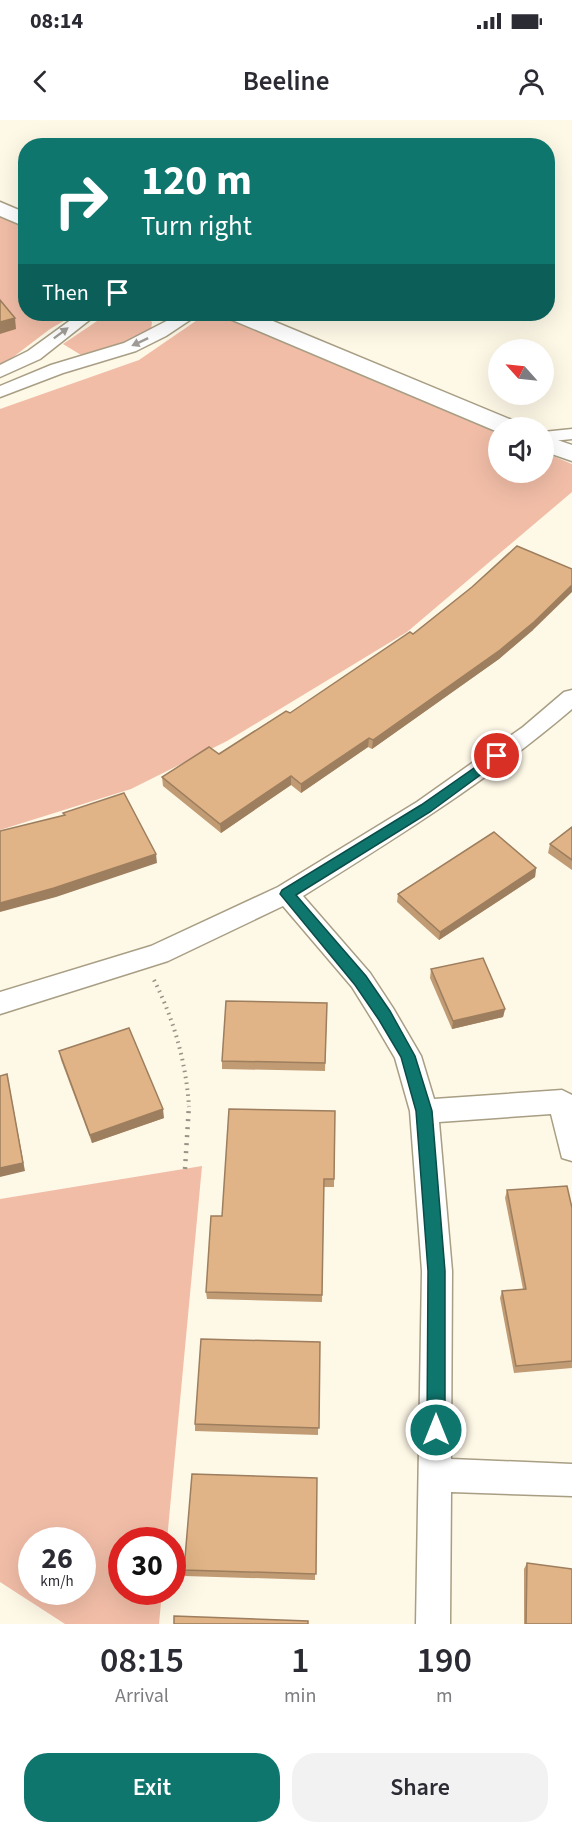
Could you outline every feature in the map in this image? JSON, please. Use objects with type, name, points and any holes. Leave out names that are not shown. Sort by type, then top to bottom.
[{"type":"street","points":[[0,208],[18,217]]},
{"type":"street","points":[[0,372],[34,355],[80,321]]},
{"type":"street","points":[[0,392],[57,369],[130,347],[180,321]]},
{"type":"street","points":[[255,321],[488,419]]},
{"type":"street","points":[[34,355],[57,369]]},
{"type":"street","points":[[554,436],[572,434]]},
{"type":"street","points":[[554,447],[572,454]]},
{"type":"street","points":[[0,1003],[159,954],[287,894],[426,808],[531,732],[572,697]]},
{"type":"street","points":[[287,894],[360,980],[384,1016],[408,1056],[424,1111],[437,1271],[433,1624]]},
{"type":"street","points":[[424,1111],[562,1102],[572,1149]]},
{"type":"street","points":[[436,1475],[572,1480]]},
{"type":"path","points":[[143,959],[167,1004],[182,1055],[189,1109],[185,1169]]},
{"type":"shaded area","points":[[0,212],[18,221],[18,321],[64,321],[0,367]]},
{"type":"shaded area","points":[[97,321],[152,322],[151,330],[142,337],[81,355],[63,344]]},
{"type":"shaded area","points":[[196,321],[233,321],[488,429],[488,483],[554,483],[554,457],[572,464],[572,492],[407,632],[227,741],[131,789],[0,830],[0,409],[139,360]]},
{"type":"shaded area","points":[[202,1166],[168,1527],[108,1527],[108,1605],[161,1605],[159,1624],[65,1624],[36,1605],[96,1605],[96,1527],[18,1527],[18,1594],[0,1582],[0,1199]]},
{"type":"building","points":[[0,300],[15,318],[0,322]]},
{"type":"building","points":[[517,546],[572,569],[572,585],[534,622],[500,650],[373,740],[369,738],[301,784],[291,776],[220,824],[162,777],[209,747],[219,754],[286,711],[290,713],[410,632],[413,634],[472,587]]},
{"type":"building","points":[[124,793],[156,854],[54,888],[0,903],[0,831],[65,815],[63,813]]},
{"type":"building","points":[[572,827],[572,860],[550,844]]},
{"type":"building","points":[[494,832],[536,868],[440,932],[398,894]]},
{"type":"building","points":[[483,958],[505,1009],[453,1021],[431,969]]},
{"type":"building","points":[[226,1001],[327,1003],[325,1063],[222,1061]]},
{"type":"building","points":[[129,1028],[163,1109],[90,1135],[59,1051]]},
{"type":"building","points":[[7,1074],[23,1163],[0,1168],[0,1076]]},
{"type":"building","points":[[229,1109],[335,1111],[334,1179],[324,1179],[322,1295],[206,1292],[211,1216],[222,1216]]},
{"type":"building","points":[[567,1186],[572,1208],[572,1361],[516,1366],[502,1291],[526,1289],[507,1190]]},
{"type":"building","points":[[201,1339],[320,1342],[319,1428],[195,1424]]},
{"type":"building","points":[[192,1474],[317,1478],[316,1574],[186,1570]]},
{"type":"building","points":[[527,1563],[572,1569],[572,1624],[526,1624]]},
{"type":"building","points":[[174,1616],[308,1621],[308,1624],[174,1624]]},
{"type":"route","points":[[436,1430],[437,1271],[424,1111],[408,1056],[384,1016],[360,980],[287,894],[426,808],[497,756]]}]
